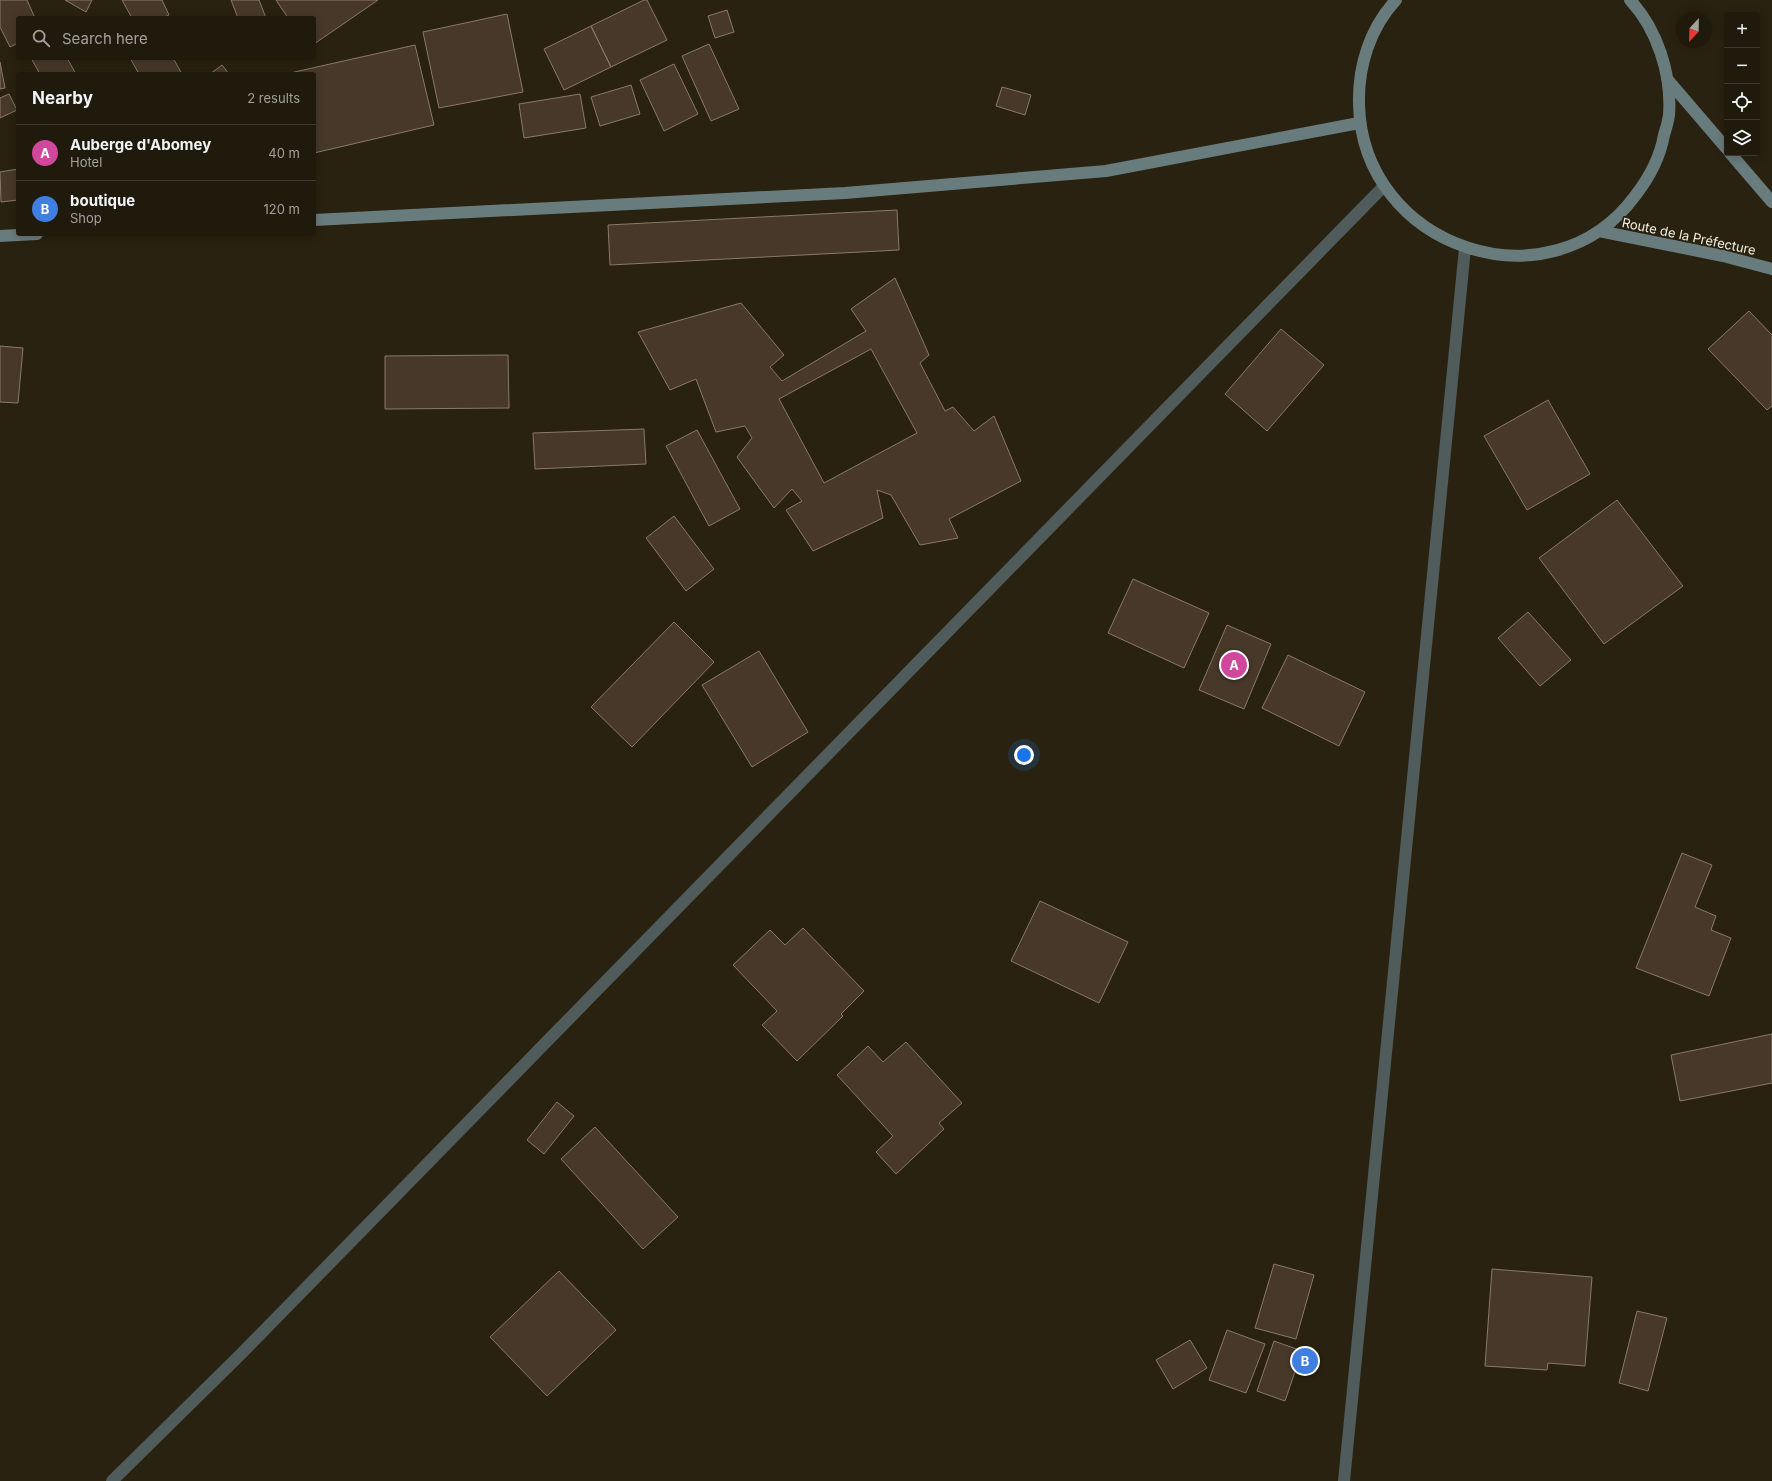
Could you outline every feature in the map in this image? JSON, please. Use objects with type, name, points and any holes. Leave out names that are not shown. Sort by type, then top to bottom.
[{"type":"street","points":[[1396,0],[1386,11],[1367,46],[1359,84],[1359,123],[1368,156],[1384,186],[1406,213],[1434,233],[1465,248],[1499,255],[1534,254],[1568,246],[1599,230],[1626,208],[1647,180],[1662,148],[1669,114],[1668,79],[1657,42],[1638,9],[1630,0]]},
{"type":"street","points":[[1668,79],[1724,145]]},
{"type":"street","points":[[316,220],[845,193],[1106,171],[1359,123]]},
{"type":"street","points":[[1733,156],[1772,202]]},
{"type":"street","points":[[112,1481],[263,1331],[1384,186]]},
{"type":"street","name":"Route de la Préfecture","points":[[1599,230],[1723,256],[1772,269]]},
{"type":"street","points":[[0,236],[16,235]]},
{"type":"street","points":[[1344,1481],[1465,248]]},
{"type":"building","points":[[0,0],[27,0],[34,16],[16,16],[16,44],[10,47],[0,27]]},
{"type":"building","points":[[65,0],[92,0],[86,12]]},
{"type":"building","points":[[122,0],[162,0],[169,15],[167,16],[131,16]]},
{"type":"building","points":[[231,0],[259,0],[265,16],[237,16]]},
{"type":"building","points":[[276,0],[378,0],[316,43],[316,16],[287,16]]},
{"type":"building","points":[[644,0],[647,0],[667,40],[611,67],[591,26]]},
{"type":"building","points":[[727,10],[734,32],[715,38],[708,16]]},
{"type":"building","points":[[507,14],[523,92],[439,108],[423,32]]},
{"type":"building","points":[[591,26],[611,67],[564,90],[544,49]]},
{"type":"building","points":[[709,44],[739,109],[711,121],[682,56]]},
{"type":"building","points":[[415,45],[434,125],[316,153],[316,72],[294,72]]},
{"type":"building","points":[[32,60],[68,60],[75,72],[39,72]]},
{"type":"building","points":[[131,60],[174,60],[181,72],[138,72]]},
{"type":"building","points":[[0,62],[5,88],[0,89]]},
{"type":"building","points":[[674,64],[698,114],[664,131],[640,80]]},
{"type":"building","points":[[222,65],[227,72],[213,72]]},
{"type":"building","points":[[631,85],[640,114],[600,126],[591,97]]},
{"type":"building","points":[[1002,87],[1031,95],[1025,115],[996,106]]},
{"type":"building","points":[[9,94],[16,110],[0,118],[0,98]]},
{"type":"building","points":[[580,94],[586,128],[524,138],[519,104]]},
{"type":"building","points":[[16,169],[16,200],[1,202],[0,172]]},
{"type":"building","points":[[897,210],[899,250],[610,265],[608,225]]},
{"type":"building","points":[[895,278],[929,355],[920,363],[945,411],[953,407],[974,431],[994,416],[1021,481],[949,519],[958,538],[920,545],[891,495],[877,490],[883,518],[813,551],[786,510],[802,501],[792,489],[774,508],[737,457],[752,438],[745,426],[716,432],[696,379],[670,390],[638,332],[741,303],[784,355],[770,367],[782,381],[866,331],[851,309]],"holes":[[[871,349],[917,433],[824,483],[779,399]]]},
{"type":"building","points":[[1749,311],[1772,335],[1772,406],[1767,410],[1708,349]]},
{"type":"building","points":[[1281,329],[1324,365],[1267,431],[1225,394]]},
{"type":"building","points":[[0,346],[23,348],[18,403],[0,402]]},
{"type":"building","points":[[508,355],[509,408],[385,409],[385,356]]},
{"type":"building","points":[[1548,400],[1590,474],[1527,510],[1484,436]]},
{"type":"building","points":[[644,429],[646,464],[535,469],[533,433]]},
{"type":"building","points":[[697,430],[740,509],[709,526],[666,446]]},
{"type":"building","points":[[1617,500],[1683,586],[1604,644],[1539,558]]},
{"type":"building","points":[[674,516],[714,569],[686,591],[646,538]]},
{"type":"building","points":[[1133,579],[1209,613],[1184,668],[1108,633]]},
{"type":"building","points":[[1528,612],[1571,660],[1540,686],[1498,638]]},
{"type":"building","points":[[674,622],[714,662],[632,747],[591,707]]},
{"type":"building","points":[[1227,625],[1271,644],[1244,709],[1199,690]]},
{"type":"building","points":[[759,651],[808,732],[752,767],[702,685]]},
{"type":"building","points":[[1288,655],[1365,692],[1339,746],[1262,708]]},
{"type":"building","points":[[1682,853],[1712,865],[1695,907],[1716,916],[1711,930],[1731,938],[1709,996],[1636,968]]},
{"type":"building","points":[[1040,901],[1128,942],[1099,1003],[1011,961]]},
{"type":"building","points":[[803,928],[864,991],[841,1014],[843,1016],[797,1061],[762,1025],[777,1011],[733,965],[770,930],[785,945]]},
{"type":"building","points":[[1772,1034],[1772,1083],[1680,1101],[1671,1055]]},
{"type":"building","points":[[906,1042],[962,1103],[939,1123],[944,1129],[896,1174],[876,1152],[893,1136],[837,1075],[868,1046],[883,1062]]},
{"type":"building","points":[[557,1102],[574,1116],[544,1154],[527,1140]]},
{"type":"building","points":[[595,1127],[678,1217],[643,1249],[561,1159]]},
{"type":"building","points":[[1274,1264],[1314,1275],[1296,1339],[1255,1328]]},
{"type":"building","points":[[1492,1269],[1592,1277],[1585,1366],[1548,1363],[1547,1370],[1485,1366]]},
{"type":"building","points":[[559,1271],[616,1330],[547,1396],[490,1337]]},
{"type":"building","points":[[1637,1311],[1667,1318],[1648,1391],[1619,1383]]},
{"type":"building","points":[[1227,1330],[1265,1344],[1246,1393],[1209,1380]]},
{"type":"building","points":[[1190,1340],[1207,1368],[1173,1389],[1156,1360]]},
{"type":"building","points":[[1274,1341],[1302,1351],[1285,1401],[1257,1391]]},
{"type":"place","name":"Auberge d'Abomey","points":[[1234,665]]},
{"type":"place","name":"boutique","points":[[1305,1361]]}]
